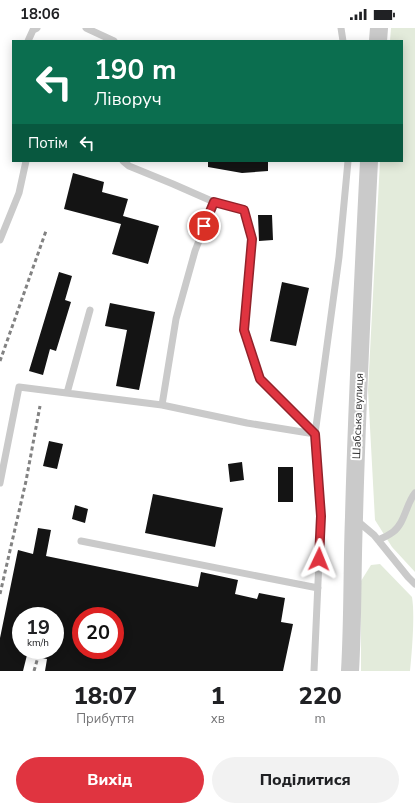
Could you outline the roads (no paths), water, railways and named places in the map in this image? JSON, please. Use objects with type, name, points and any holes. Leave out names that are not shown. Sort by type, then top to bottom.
[{"type":"street","points":[[378,40],[379,28]]},
{"type":"street","name":"Шабська вулиця","points":[[350,671],[363,282],[370,162]]},
{"type":"lane","points":[[28,40],[33,30],[37,28]]},
{"type":"lane","points":[[87,28],[112,40]]},
{"type":"lane","points":[[341,28],[343,40]]},
{"type":"lane","points":[[0,240],[19,193],[26,162]]},
{"type":"lane","points":[[124,162],[129,166],[214,202],[244,210],[252,239],[244,330],[260,379],[315,434]]},
{"type":"lane","points":[[314,671],[321,516],[315,434],[339,257],[348,162]]},
{"type":"lane","points":[[162,405],[176,319],[195,251],[214,202]]},
{"type":"lane","points":[[67,393],[90,310]]},
{"type":"lane","points":[[0,483],[19,387],[162,405],[247,423],[315,434]]},
{"type":"lane","points":[[378,540],[393,532],[402,520],[408,504],[415,493]]},
{"type":"lane","points":[[354,518],[374,534],[415,584]]},
{"type":"lane","points":[[81,541],[318,588]]},
{"type":"railway","points":[[0,361],[46,231]]},
{"type":"railway","points":[[0,594],[26,481],[40,406]]},
{"type":"railway","points":[[34,671],[37,659]]}]
